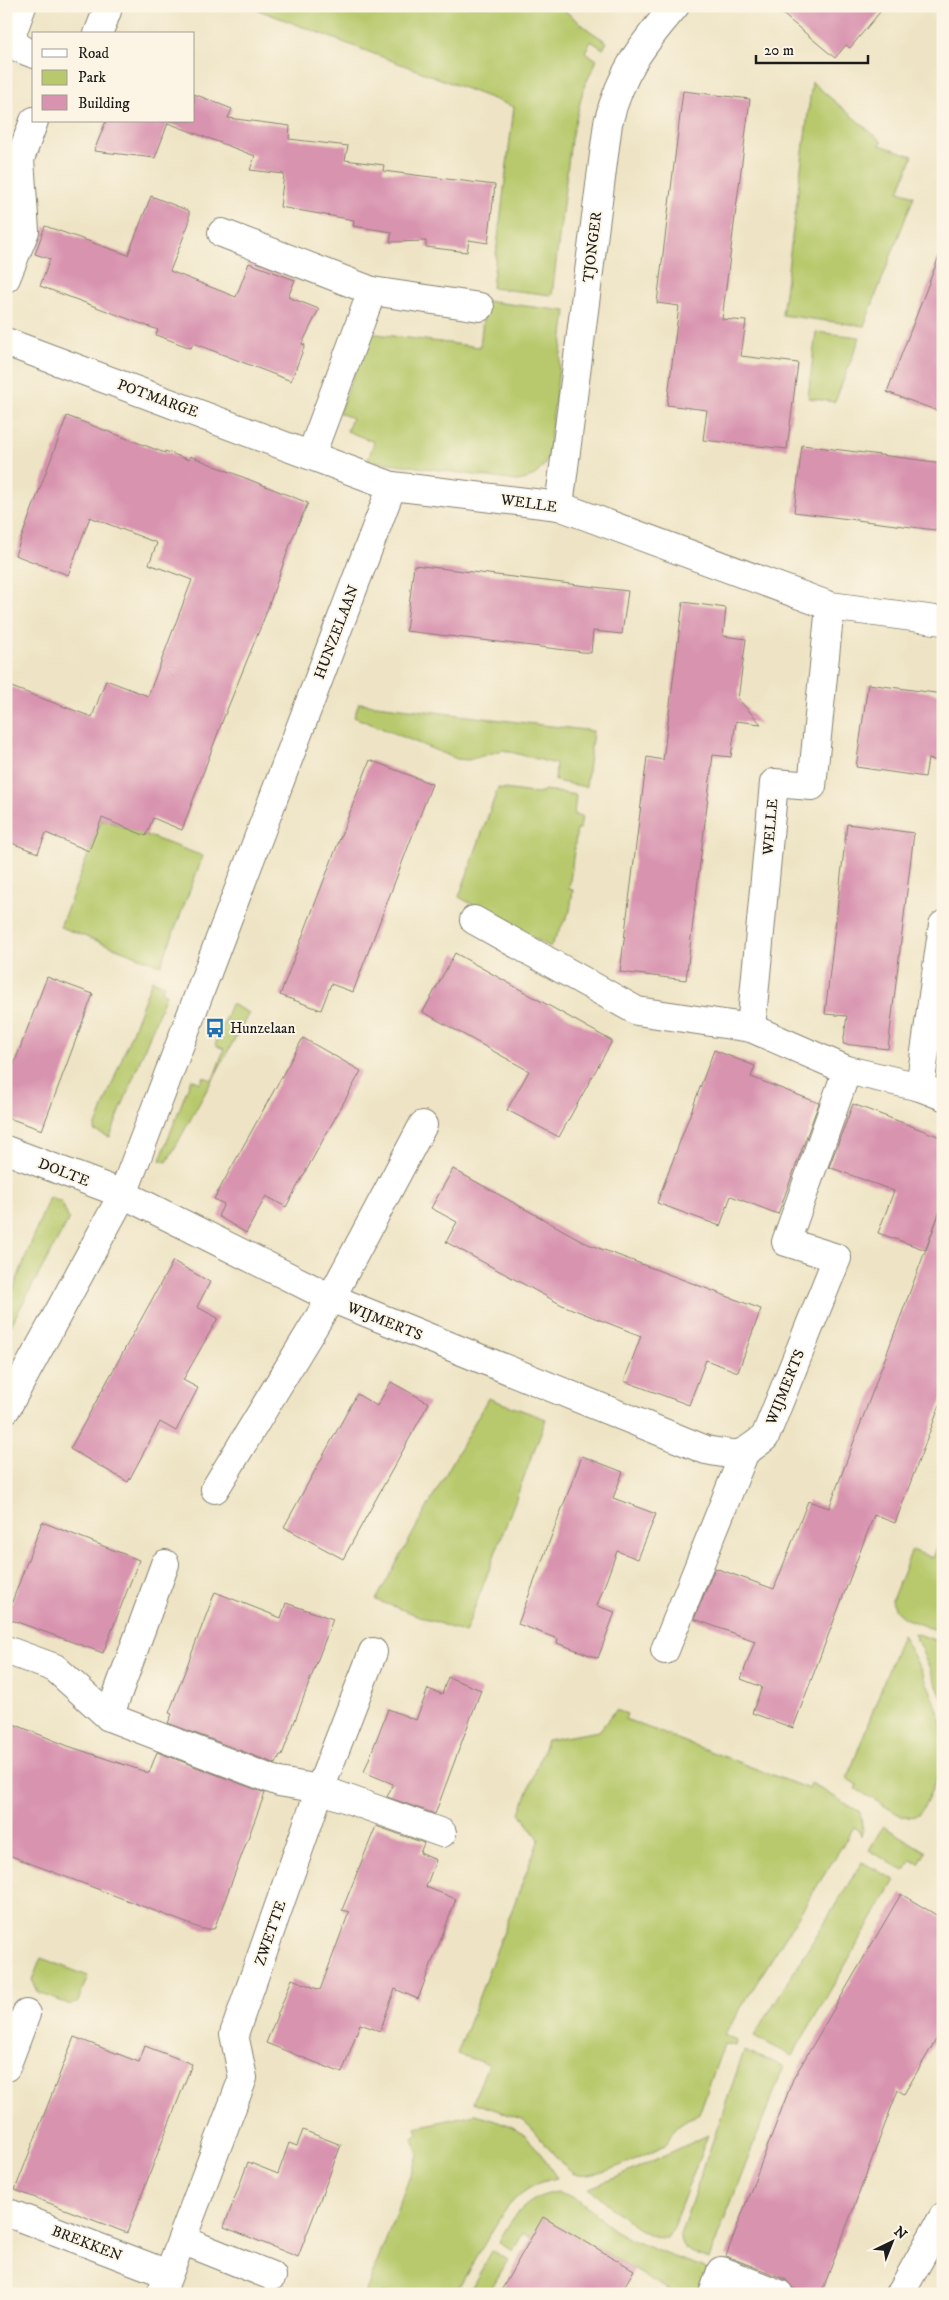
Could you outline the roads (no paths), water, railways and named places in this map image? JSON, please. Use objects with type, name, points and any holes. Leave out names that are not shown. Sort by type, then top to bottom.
[{"type":"street","points":[[22,6],[13,31],[13,41],[21,49],[32,53]]},
{"type":"street","points":[[99,32],[108,11],[107,6]]},
{"type":"street","name":"TJONGER","points":[[559,506],[608,123],[616,96],[630,65],[644,42],[675,6]]},
{"type":"street","points":[[6,278],[25,231],[20,159],[34,122]]},
{"type":"street","points":[[222,233],[372,291],[480,307]]},
{"type":"street","points":[[311,455],[372,291]]},
{"type":"street","name":"POTMARGE","points":[[6,342],[392,486]]},
{"type":"street","name":"WELLE","points":[[392,486],[559,506],[830,606],[943,621]]},
{"type":"street","name":"HUNZELAAN","points":[[6,1409],[123,1194],[392,486]]},
{"type":"street","name":"WELLE","points":[[751,1028],[774,783],[812,786],[830,606]]},
{"type":"street","points":[[474,920],[637,1011],[751,1028],[847,1070],[931,1091],[942,940]]},
{"type":"street","name":"WIJMERTS","points":[[123,1194],[331,1298],[706,1450],[728,1454],[744,1454],[765,1436],[837,1258],[786,1242],[847,1070]]},
{"type":"street","name":"WIJMERTS","points":[[215,1488],[331,1298],[422,1125]]},
{"type":"street","name":"DOLTE","points":[[6,1150],[123,1194]]},
{"type":"street","points":[[664,1650],[744,1454]]},
{"type":"street","points":[[109,1717],[165,1564]]},
{"type":"street","points":[[6,1650],[55,1668],[109,1717],[279,1782],[320,1789],[442,1833]]},
{"type":"street","name":"ZWETTE","points":[[243,2078],[234,2034],[320,1789],[373,1652]]},
{"type":"street","points":[[6,2066],[26,2014]]},
{"type":"street","name":"BREKKEN","points":[[6,2212],[164,2284],[243,2078]]},
{"type":"street","points":[[900,2294],[943,2217]]},
{"type":"street","points":[[182,2240],[272,2276]]},
{"type":"street","points":[[712,2294],[721,2271],[779,2294]]},
{"type":"place","name":"Hunzelaan","points":[[215,1028]]}]
